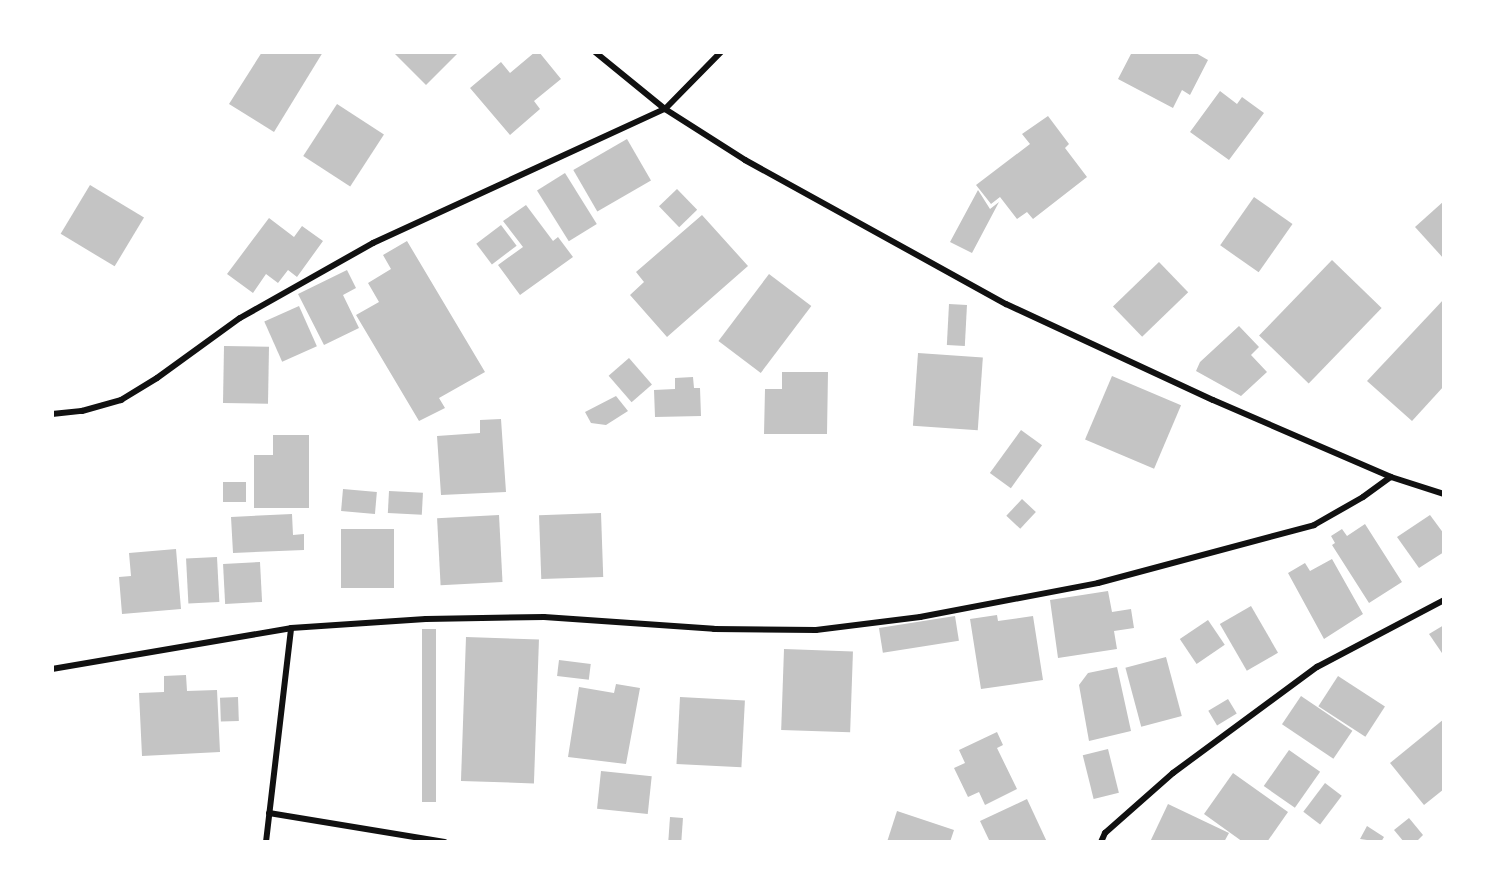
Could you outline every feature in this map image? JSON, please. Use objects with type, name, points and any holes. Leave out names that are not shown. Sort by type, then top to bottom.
[{"type":"street","points":[[595,52],[665,110],[746,159],[1006,304],[1213,400],[1391,477],[1443,494]]},
{"type":"street","points":[[52,414],[82,411],[121,400],[157,378],[240,318],[373,243],[665,110],[721,52]]},
{"type":"street","points":[[52,669],[291,628],[426,619],[544,617],[714,630],[816,630],[920,617],[1098,583],[1314,525],[1363,497],[1391,477]]},
{"type":"street","points":[[1101,842],[1105,833],[1173,773],[1317,667],[1443,600]]},
{"type":"street","points":[[266,842],[291,628]]},
{"type":"street","points":[[269,813],[445,842]]},
{"type":"building","points":[[262,52],[323,52],[274,132],[229,104]]},
{"type":"building","points":[[393,52],[459,52],[426,85]]},
{"type":"building","points":[[535,52],[539,52],[561,79],[534,101],[540,109],[510,135],[470,88],[501,62],[510,73]]},
{"type":"building","points":[[1132,52],[1194,52],[1208,60],[1190,95],[1182,90],[1173,108],[1118,79]]},
{"type":"building","points":[[1220,91],[1237,104],[1242,97],[1264,113],[1229,160],[1190,132]]},
{"type":"building","points":[[337,104],[384,134],[350,186],[303,156]]},
{"type":"building","points":[[1048,116],[1069,144],[1065,148],[1087,177],[1033,219],[1027,212],[1017,219],[1000,197],[991,204],[976,185],[1030,144],[1022,134]]},
{"type":"building","points":[[627,139],[651,181],[597,212],[573,170]]},
{"type":"building","points":[[565,173],[597,224],[569,241],[537,190]]},
{"type":"building","points":[[90,185],[144,217],[115,266],[61,234]]},
{"type":"building","points":[[677,189],[697,210],[679,227],[659,206]]},
{"type":"building","points":[[978,190],[990,209],[999,202],[972,253],[950,242]]},
{"type":"building","points":[[1254,197],[1293,224],[1259,272],[1220,245]]},
{"type":"building","points":[[1444,201],[1444,259],[1415,227]]},
{"type":"building","points":[[526,205],[553,241],[558,237],[573,257],[520,295],[498,265],[523,247],[503,221]]},
{"type":"building","points":[[702,215],[748,266],[667,337],[630,295],[644,282],[636,272]]},
{"type":"building","points":[[269,218],[294,237],[302,226],[323,241],[297,277],[288,270],[278,283],[266,274],[253,293],[227,274]]},
{"type":"building","points":[[501,225],[517,246],[492,264],[476,244]]},
{"type":"building","points":[[407,241],[485,372],[439,398],[445,408],[419,421],[356,315],[379,302],[368,283],[391,269],[383,255]]},
{"type":"building","points":[[1332,260],[1382,308],[1309,383],[1259,336]]},
{"type":"building","points":[[1159,262],[1188,292],[1142,337],[1113,306]]},
{"type":"building","points":[[347,270],[356,288],[343,295],[359,328],[324,345],[298,294]]},
{"type":"building","points":[[769,274],[811,306],[761,373],[718,341]]},
{"type":"building","points":[[1444,299],[1444,386],[1412,421],[1367,381]]},
{"type":"building","points":[[949,304],[967,305],[965,346],[947,345]]},
{"type":"building","points":[[299,306],[317,346],[282,362],[264,321]]},
{"type":"building","points":[[1239,326],[1259,347],[1251,355],[1267,372],[1241,396],[1196,371],[1200,362]]},
{"type":"building","points":[[224,346],[269,347],[268,404],[223,403]]},
{"type":"building","points":[[918,353],[983,358],[978,430],[913,426]]},
{"type":"building","points":[[629,358],[652,384],[632,402],[609,376]]},
{"type":"building","points":[[782,372],[828,372],[827,434],[764,434],[765,389],[782,389]]},
{"type":"building","points":[[1112,376],[1181,405],[1154,469],[1085,440]]},
{"type":"building","points":[[693,377],[694,388],[700,388],[701,416],[655,417],[654,390],[675,389],[675,378]]},
{"type":"building","points":[[616,396],[628,411],[606,425],[591,423],[585,412]]},
{"type":"building","points":[[501,419],[506,492],[441,495],[437,436],[480,433],[480,420]]},
{"type":"building","points":[[1021,430],[1042,445],[1011,488],[990,473]]},
{"type":"building","points":[[273,435],[309,435],[309,508],[254,508],[254,455],[273,455]]},
{"type":"building","points":[[223,482],[246,482],[246,502],[223,502]]},
{"type":"building","points":[[343,489],[377,492],[375,514],[341,511]]},
{"type":"building","points":[[389,491],[423,493],[422,515],[388,513]]},
{"type":"building","points":[[1022,499],[1036,512],[1020,529],[1006,516]]},
{"type":"building","points":[[601,513],[603,577],[541,579],[539,515]]},
{"type":"building","points":[[292,514],[293,535],[304,534],[304,550],[233,553],[231,517]]},
{"type":"building","points":[[499,515],[503,582],[441,585],[437,518]]},
{"type":"building","points":[[1430,515],[1444,534],[1444,552],[1419,568],[1397,537]]},
{"type":"building","points":[[1365,524],[1402,582],[1369,603],[1332,545],[1335,543],[1331,536],[1342,529],[1347,536]]},
{"type":"building","points":[[341,529],[394,529],[394,588],[341,588]]},
{"type":"building","points":[[176,549],[181,609],[122,614],[119,577],[131,576],[129,553]]},
{"type":"building","points":[[217,557],[219,602],[188,604],[186,559]]},
{"type":"building","points":[[1332,559],[1363,614],[1324,639],[1288,573],[1305,563],[1310,571]]},
{"type":"building","points":[[260,562],[262,602],[225,604],[223,564]]},
{"type":"building","points":[[1108,591],[1112,612],[1131,609],[1134,628],[1114,631],[1117,649],[1058,658],[1050,600]]},
{"type":"building","points":[[1251,606],[1278,653],[1247,671],[1220,624]]},
{"type":"building","points":[[997,615],[998,621],[1033,616],[1043,680],[981,689],[970,619]]},
{"type":"building","points":[[955,616],[959,641],[883,653],[879,628]]},
{"type":"building","points":[[1208,620],[1225,645],[1197,664],[1180,639]]},
{"type":"building","points":[[1444,625],[1444,656],[1429,634]]},
{"type":"building","points":[[422,629],[436,629],[436,802],[422,802]]},
{"type":"building","points":[[466,637],[539,640],[534,783],[461,781]]},
{"type":"building","points":[[784,649],[853,651],[850,732],[781,730]]},
{"type":"building","points":[[1166,657],[1182,716],[1141,727],[1125,668]]},
{"type":"building","points":[[559,660],[591,664],[589,680],[557,676]]},
{"type":"building","points":[[1117,667],[1131,731],[1089,741],[1079,685],[1088,673]]},
{"type":"building","points":[[186,675],[187,691],[217,690],[220,752],[142,756],[139,693],[164,692],[164,676]]},
{"type":"building","points":[[1338,676],[1385,706],[1365,737],[1318,706]]},
{"type":"building","points":[[616,684],[640,688],[626,764],[568,757],[579,687],[614,693]]},
{"type":"building","points":[[1301,696],[1352,731],[1333,759],[1282,724]]},
{"type":"building","points":[[238,697],[239,721],[221,722],[220,698]]},
{"type":"building","points":[[680,697],[745,700],[741,767],[676,764]]},
{"type":"building","points":[[1228,699],[1237,714],[1217,725],[1208,711]]},
{"type":"building","points":[[1444,719],[1444,789],[1424,805],[1390,763]]},
{"type":"building","points":[[997,732],[1003,745],[997,748],[1017,789],[985,805],[979,792],[968,797],[954,768],[965,763],[959,750]]},
{"type":"building","points":[[1108,749],[1119,793],[1094,799],[1083,755]]},
{"type":"building","points":[[1289,750],[1320,772],[1295,808],[1264,786]]},
{"type":"building","points":[[601,771],[652,776],[648,814],[597,809]]},
{"type":"building","points":[[1233,773],[1288,812],[1267,842],[1243,842],[1204,814]]},
{"type":"building","points":[[1325,783],[1342,796],[1320,824],[1303,812]]},
{"type":"building","points":[[1027,799],[1047,842],[990,842],[980,821]]},
{"type":"building","points":[[1168,804],[1229,833],[1224,842],[1150,842]]},
{"type":"building","points":[[897,811],[954,830],[950,842],[887,842]]},
{"type":"building","points":[[670,817],[683,818],[681,842],[668,842]]},
{"type":"building","points":[[1409,818],[1423,835],[1416,842],[1404,842],[1394,830]]},
{"type":"building","points":[[1367,826],[1384,837],[1381,842],[1360,839]]}]
